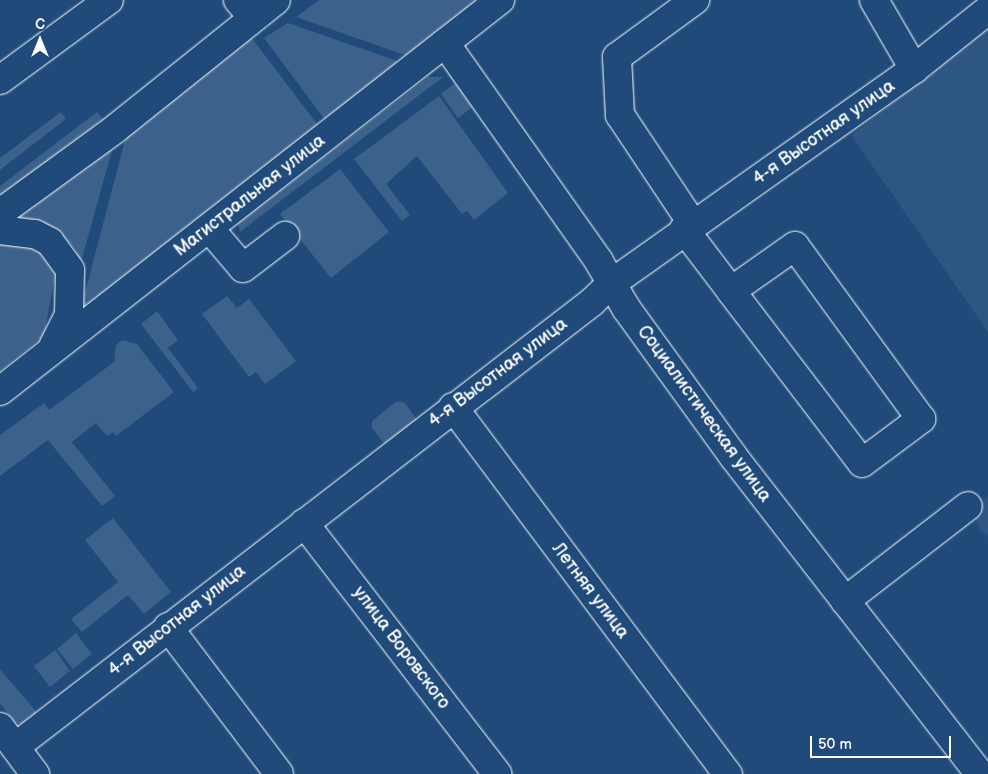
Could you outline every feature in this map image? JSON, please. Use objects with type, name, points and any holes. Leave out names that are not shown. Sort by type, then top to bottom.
[{"type":"street","points":[[3,73],[109,0]]},
{"type":"street","points":[[0,213],[115,129],[246,9],[276,0]]},
{"type":"street","name":"Магистральная улица","points":[[0,391],[500,0]]},
{"type":"street","points":[[695,0],[617,57],[620,115],[688,226],[731,291],[862,463],[921,419],[795,246],[731,291]]},
{"type":"street","points":[[874,0],[914,69]]},
{"type":"street","name":"4-я Высотная улица","points":[[8,737],[168,628],[592,302],[612,283],[688,226],[768,174],[914,69],[988,10]]},
{"type":"street","name":"Социалистическая улица","points":[[445,43],[612,283],[626,308],[732,456],[980,774]]},
{"type":"street","points":[[209,228],[243,268],[285,236]]},
{"type":"street","points":[[0,230],[35,234],[50,242],[70,270],[72,292],[69,315],[62,334],[45,356]]},
{"type":"street","name":"Летняя улица","points":[[454,407],[728,774]]},
{"type":"street","points":[[845,601],[968,506]]},
{"type":"street","name":"улица Воровского","points":[[304,523],[497,774]]},
{"type":"street","points":[[168,628],[279,774]]},
{"type":"street","points":[[8,737],[35,774]]},
{"type":"shaded area","points":[[319,0],[486,0],[413,58],[296,17]]},
{"type":"shaded area","points":[[288,23],[406,64],[328,124],[264,38]]},
{"type":"shaded area","points":[[988,29],[988,332],[851,135]]},
{"type":"shaded area","points":[[251,37],[321,129],[79,316],[126,136]]},
{"type":"shaded area","points":[[428,77],[443,77],[240,232],[238,223]]},
{"type":"shaded area","points":[[456,83],[474,106],[458,118],[441,94]]},
{"type":"shaded area","points":[[439,96],[508,193],[474,220],[467,211],[462,214],[417,156],[386,184],[410,215],[402,221],[354,159]]},
{"type":"shaded area","points":[[61,112],[66,119],[0,170],[0,158]]},
{"type":"shaded area","points":[[97,112],[103,119],[0,198],[0,186]]},
{"type":"shaded area","points":[[113,147],[79,269],[76,250],[56,229],[13,218]]},
{"type":"shaded area","points":[[340,169],[389,232],[331,278],[280,214]]},
{"type":"shaded area","points":[[20,241],[45,251],[56,270],[44,336],[0,371],[0,242]]},
{"type":"shaded area","points":[[227,296],[237,308],[249,299],[296,361],[265,384],[256,372],[249,377],[202,314]]},
{"type":"shaded area","points":[[157,311],[178,340],[168,348],[198,388],[193,392],[141,324]]},
{"type":"shaded area","points":[[122,340],[137,344],[174,392],[116,436],[113,432],[107,436],[96,423],[72,442],[115,496],[102,506],[48,440],[0,476],[0,435],[44,403],[49,410],[114,362],[116,345]]},
{"type":"shaded area","points":[[397,401],[405,403],[418,421],[385,445],[372,428],[372,421]]},
{"type":"shaded area","points":[[988,496],[988,537],[980,530],[971,509]]},
{"type":"shaded area","points":[[113,518],[171,592],[144,614],[128,595],[82,632],[71,619],[118,582],[85,540]]},
{"type":"shaded area","points":[[76,633],[92,654],[73,669],[57,649]]},
{"type":"shaded area","points":[[55,650],[70,671],[50,687],[34,666]]},
{"type":"shaded area","points":[[0,669],[39,715],[25,725],[14,722],[0,703]]}]
